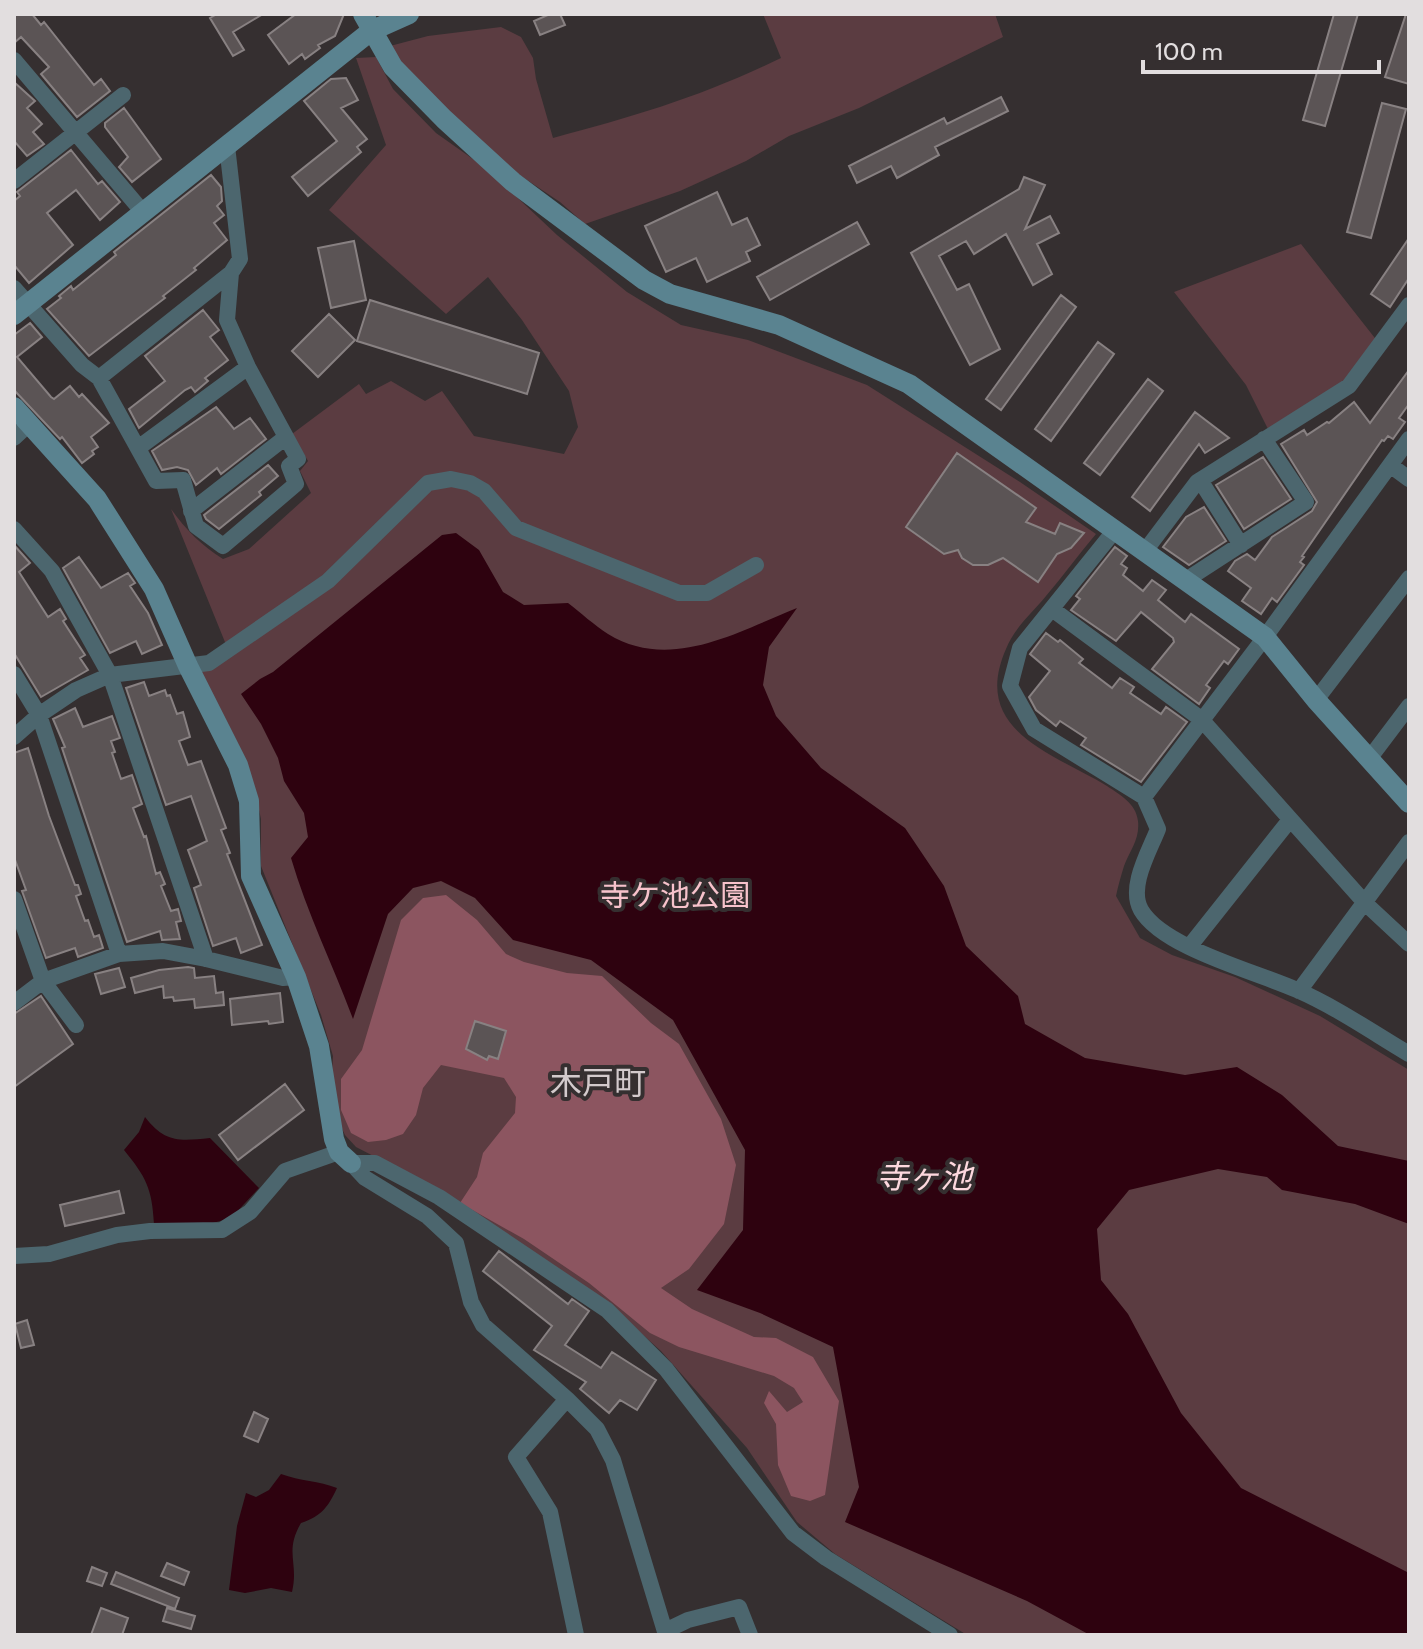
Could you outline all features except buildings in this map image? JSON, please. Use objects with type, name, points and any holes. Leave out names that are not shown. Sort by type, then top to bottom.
[{"type":"street","points":[[21,309],[227,146],[367,22],[409,14]]},
{"type":"street","points":[[367,22],[393,67],[444,119],[513,182],[644,280],[670,294],[779,325],[909,384],[1265,637],[1316,700],[1409,803]]},
{"type":"street","points":[[14,60],[142,211]]},
{"type":"street","points":[[14,181],[123,95]]},
{"type":"street","points":[[99,378],[231,273],[240,259],[227,146]]},
{"type":"street","points":[[14,288],[21,309],[99,378],[156,481],[183,480],[196,526],[223,546],[296,484],[289,466],[298,459],[248,367],[227,320],[231,273]]},
{"type":"street","points":[[1145,551],[1200,480],[1349,386],[1409,305]]},
{"type":"street","points":[[138,448],[248,367]]},
{"type":"street","points":[[14,407],[22,431],[97,499],[154,589],[188,666],[238,765],[249,801],[251,876],[296,977],[319,1046],[334,1139],[345,1158],[365,1178],[427,1216],[456,1243],[471,1302],[483,1325],[597,1429],[613,1460],[666,1633],[688,1620],[739,1607],[750,1635]]},
{"type":"street","points":[[191,511],[286,437]]},
{"type":"street","points":[[1186,580],[1306,502],[1264,439]]},
{"type":"street","points":[[1144,797],[1409,439]]},
{"type":"street","points":[[1390,465],[1409,479]]},
{"type":"street","points":[[14,737],[39,715],[76,690],[110,675],[209,663],[328,581],[428,483],[451,479],[470,483],[484,491],[516,528],[679,593],[707,593],[756,565]]},
{"type":"street","points":[[1200,480],[1241,545]]},
{"type":"street","points":[[14,529],[52,571],[110,675],[206,959]]},
{"type":"street","points":[[1115,530],[1020,648],[1010,686],[1034,729],[1144,797],[1158,829],[1136,890],[1141,909],[1158,928],[1189,947],[1299,991],[1409,1054]]},
{"type":"street","points":[[1316,700],[1409,578]]},
{"type":"street","points":[[1052,609],[1201,719],[1289,821],[1366,904],[1409,944]]},
{"type":"street","points":[[14,674],[39,715],[119,954]]},
{"type":"street","points":[[1369,759],[1409,706]]},
{"type":"street","points":[[1189,947],[1289,821]]},
{"type":"street","points":[[1299,991],[1409,842]]},
{"type":"street","points":[[14,899],[43,981],[76,1025]]},
{"type":"street","points":[[14,1003],[43,981],[119,954],[163,951],[283,978],[296,977]]},
{"type":"street","points":[[14,1256],[49,1254],[139,1232],[222,1230],[250,1212],[285,1171],[345,1158],[375,1163],[439,1197],[607,1310],[666,1369],[793,1533],[826,1558],[950,1635]]},
{"type":"street","points":[[567,1399],[516,1457],[550,1512],[576,1635]]},
{"type":"green space","points":[[763,14],[995,14],[1003,37],[859,108],[789,136],[746,161],[680,191],[585,224],[560,202],[515,172],[406,72],[390,46],[428,36],[501,27],[521,37],[533,58],[553,138],[669,104],[781,58]]},
{"type":"green space","name":"寺ケ池公園","points":[[376,57],[393,89],[436,133],[487,169],[557,235],[627,292],[681,325],[748,340],[867,385],[1096,534],[1019,627],[1006,649],[998,677],[999,700],[1008,720],[1042,750],[1107,786],[1134,809],[1138,833],[1116,896],[1140,938],[1172,955],[1235,977],[1320,1016],[1409,1070],[1409,1635],[967,1635],[835,1554],[797,1522],[747,1448],[661,1351],[624,1318],[385,1162],[356,1147],[345,1135],[336,1116],[331,1091],[333,1056],[321,1015],[261,866],[261,819],[256,796],[198,673],[229,652],[171,509],[194,537],[223,559],[249,549],[311,493],[300,471],[308,461],[292,434],[359,384],[366,394],[391,381],[425,401],[442,391],[474,436],[564,454],[578,427],[569,391],[522,320],[488,277],[446,314],[329,210],[386,145],[356,58]]},
{"type":"green space","points":[[1301,244],[1378,342],[1347,382],[1269,431],[1246,385],[1174,292]]},
{"type":"shaded area","points":[[446,895],[477,920],[506,954],[567,973],[602,976],[651,1023],[679,1044],[721,1119],[736,1165],[724,1224],[689,1269],[661,1288],[692,1309],[754,1337],[776,1338],[813,1357],[839,1401],[825,1495],[810,1501],[791,1496],[778,1465],[776,1424],[764,1403],[769,1391],[787,1412],[803,1402],[794,1388],[774,1376],[679,1347],[650,1333],[589,1283],[524,1239],[460,1203],[477,1177],[483,1153],[515,1113],[516,1097],[504,1078],[441,1065],[423,1088],[416,1115],[403,1134],[368,1142],[351,1133],[341,1110],[341,1079],[362,1050],[401,920],[423,898]]},
{"type":"water","name":"寺ヶ池","points":[[456,533],[479,550],[503,592],[524,605],[568,603],[608,634],[631,645],[679,649],[703,644],[797,608],[769,647],[763,685],[776,716],[821,768],[905,828],[944,886],[966,946],[1018,996],[1025,1024],[1085,1058],[1185,1075],[1237,1067],[1282,1095],[1338,1146],[1409,1161],[1409,1224],[1355,1204],[1282,1190],[1267,1177],[1218,1169],[1129,1190],[1097,1229],[1101,1280],[1128,1314],[1181,1413],[1241,1488],[1409,1573],[1409,1635],[1090,1635],[1027,1601],[845,1522],[859,1487],[833,1347],[760,1313],[697,1290],[743,1230],[745,1150],[673,1020],[591,960],[513,940],[475,898],[441,881],[413,888],[388,914],[353,1019],[291,858],[308,837],[304,813],[284,781],[278,758],[261,724],[241,694],[273,672],[442,535]]},
{"type":"water","points":[[145,1117],[166,1136],[190,1140],[210,1138],[259,1188],[231,1218],[209,1224],[154,1224],[152,1201],[146,1184],[124,1150],[139,1132]]},
{"type":"water","points":[[281,1474],[337,1488],[324,1510],[301,1523],[296,1533],[292,1592],[271,1588],[245,1593],[229,1590],[237,1526],[246,1493],[256,1497],[269,1490]]},
{"type":"district","name":"木戸町","points":[[598,1082]]}]
